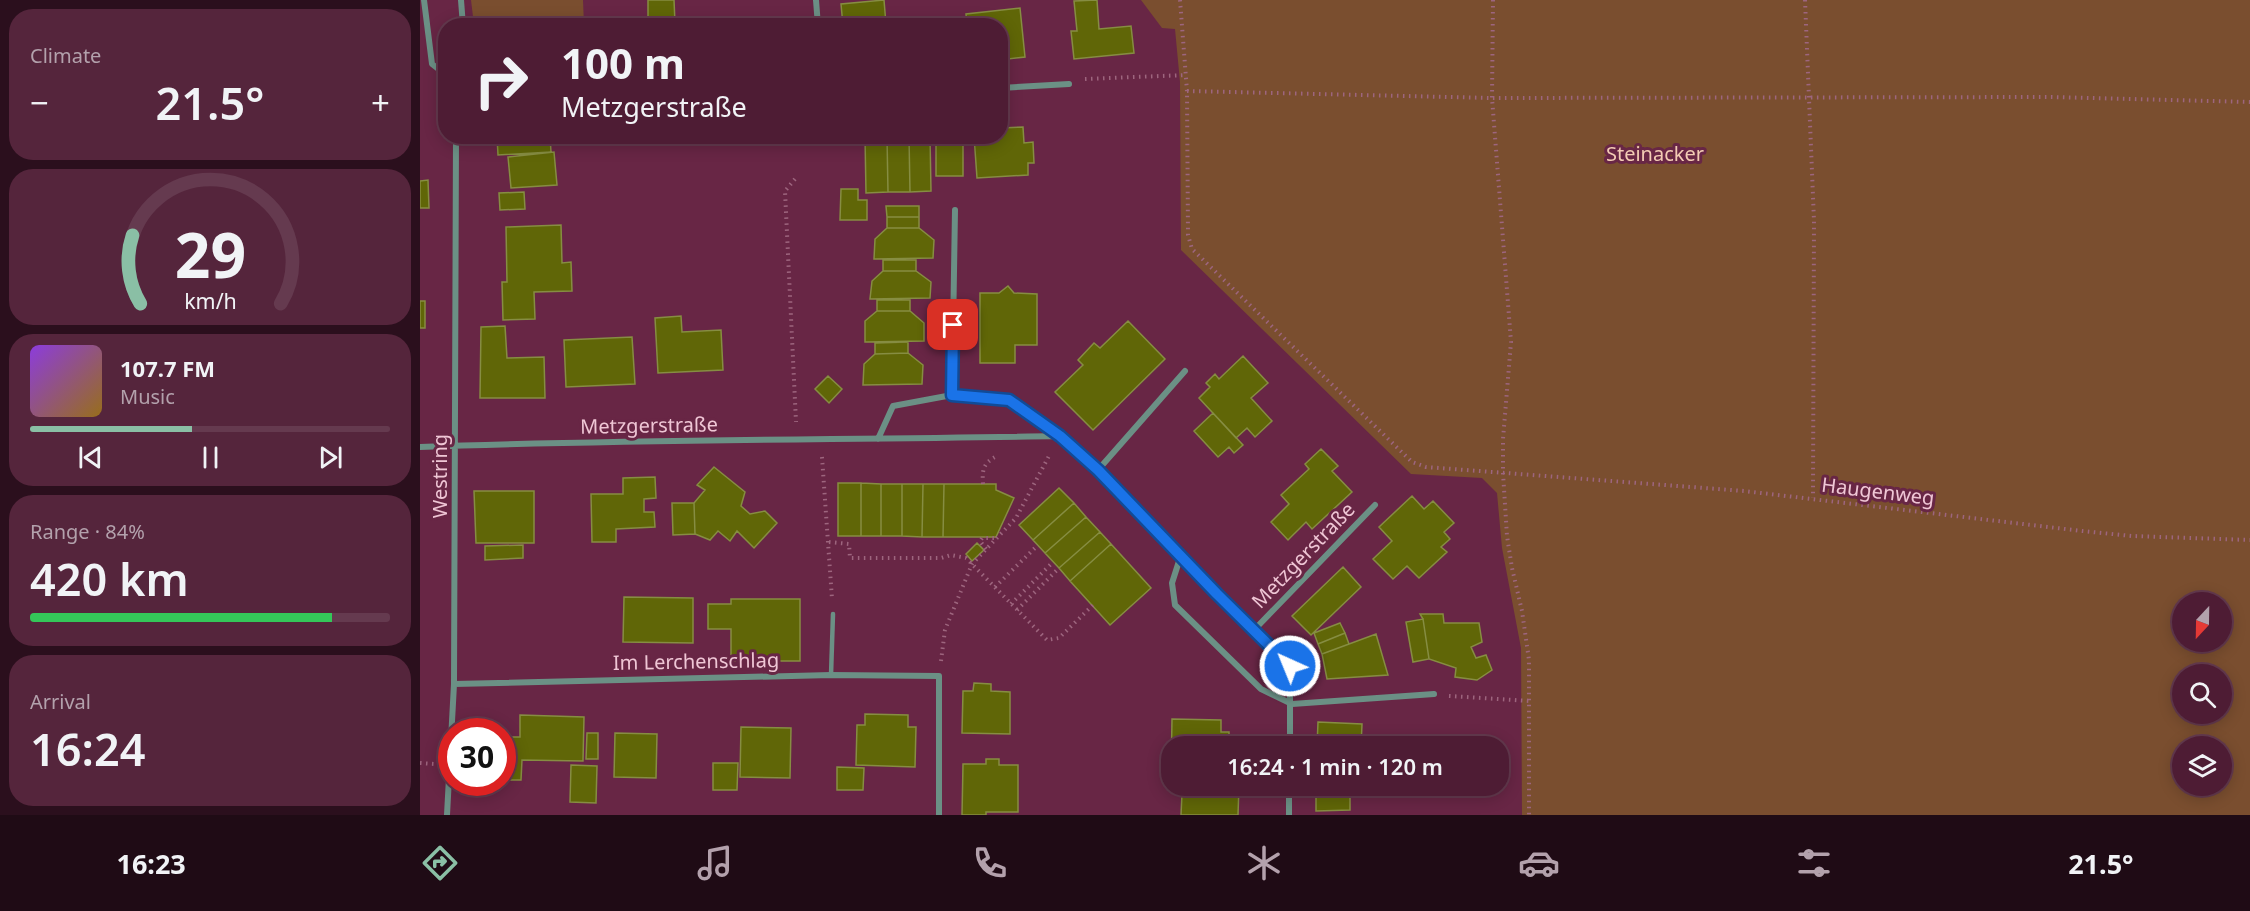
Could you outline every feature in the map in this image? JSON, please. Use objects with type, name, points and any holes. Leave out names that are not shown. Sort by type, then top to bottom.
[{"type":"street","points":[[424,0],[432,64],[438,69]]},
{"type":"street","points":[[461,0],[462,18]]},
{"type":"street","points":[[816,0],[817,18]]},
{"type":"street","points":[[1008,88],[1069,84]]},
{"type":"street","name":"Westring","points":[[447,815],[454,684],[456,144]]},
{"type":"street","points":[[952,395],[955,210]]},
{"type":"street","points":[[1098,470],[1185,371]]},
{"type":"street","name":"Metzgerstraße","points":[[878,439],[893,406],[952,395],[1009,400],[1060,436],[1098,470],[1290,666],[1291,736]]},
{"type":"street","name":"Metzgerstraße","points":[[420,447],[797,438],[1060,436]]},
{"type":"street","name":"Metzgerstraße","points":[[1255,629],[1375,505]]},
{"type":"street","points":[[1181,555],[1172,584],[1175,605],[1260,689],[1292,704],[1434,694]]},
{"type":"street","name":"Im Lerchenschlag","points":[[454,684],[831,675],[939,676]]},
{"type":"street","points":[[939,676],[939,815]]},
{"type":"street","points":[[1289,796],[1289,815]]},
{"type":"lane","points":[[831,675],[833,614]]},
{"type":"path","name":"Haugenweg","points":[[1180,0],[1187,91],[1188,235],[1192,249],[1412,462],[1426,467],[1813,498],[2132,536],[2250,540]]},
{"type":"path","points":[[1493,0],[1492,98],[1511,342],[1503,439],[1503,473],[1507,536],[1529,660],[1529,815]]},
{"type":"path","points":[[1805,0],[1814,221],[1813,498]]},
{"type":"path","points":[[1069,84],[1081,79],[1186,75]]},
{"type":"path","points":[[1187,91],[1492,98],[2050,97],[2250,102]]},
{"type":"path","points":[[795,179],[785,191],[797,438]]},
{"type":"path","points":[[939,676],[945,630],[972,564],[1016,518],[1060,436]]},
{"type":"path","points":[[820,438],[833,614]]},
{"type":"path","points":[[986,549],[980,542],[982,538],[997,538]]},
{"type":"path","points":[[829,542],[849,544],[850,558],[941,558],[951,555],[966,558],[1047,640],[1059,638],[1093,605]]},
{"type":"path","points":[[995,587],[1038,545]]},
{"type":"path","points":[[1011,604],[1053,562]]},
{"type":"path","points":[[1017,610],[1059,568]]},
{"type":"path","points":[[1434,694],[1530,701]]},
{"type":"green space","points":[[471,0],[583,0],[584,18],[473,18]]},
{"type":"green space","name":"Steinacker","points":[[1141,0],[2250,0],[2250,815],[1522,815],[1521,648],[1502,548],[1497,493],[1482,478],[1411,474],[1181,250],[1180,82],[1175,29],[1162,28]]},
{"type":"building","points":[[648,0],[674,0],[675,18],[648,18]]},
{"type":"building","points":[[884,0],[886,18],[842,18],[841,4]]},
{"type":"building","points":[[1097,0],[1099,29],[1131,26],[1134,53],[1074,59],[1071,31],[1077,31],[1074,1]]},
{"type":"building","points":[[1020,8],[1025,57],[1008,59],[1008,18],[966,18],[966,14]]},
{"type":"building","points":[[1023,127],[1024,143],[1033,142],[1034,163],[1028,163],[1028,175],[977,178],[975,144],[1008,144],[1008,128]]},
{"type":"building","points":[[497,144],[550,144],[551,152],[498,155]]},
{"type":"building","points":[[865,144],[887,144],[888,192],[866,193]]},
{"type":"building","points":[[887,144],[909,144],[910,192],[888,192]]},
{"type":"building","points":[[909,144],[930,144],[931,191],[910,192]]},
{"type":"building","points":[[936,144],[963,144],[963,176],[936,176]]},
{"type":"building","points":[[554,152],[557,185],[511,188],[508,157]]},
{"type":"building","points":[[428,180],[429,208],[420,208],[420,181]]},
{"type":"building","points":[[841,189],[858,189],[858,200],[867,200],[867,220],[840,220]]},
{"type":"building","points":[[524,192],[525,209],[500,210],[499,193]]},
{"type":"building","points":[[886,206],[919,206],[919,217],[887,217]]},
{"type":"building","points":[[887,217],[919,217],[919,228],[887,228]]},
{"type":"building","points":[[561,225],[562,263],[571,262],[572,291],[534,292],[535,319],[503,320],[502,282],[507,282],[506,227]]},
{"type":"building","points":[[887,228],[919,228],[934,240],[933,258],[874,259],[875,239]]},
{"type":"building","points":[[883,260],[916,260],[916,271],[883,271]]},
{"type":"building","points":[[883,271],[916,271],[931,282],[930,298],[870,299],[872,281]]},
{"type":"building","points":[[1008,286],[1014,293],[1037,294],[1037,345],[1015,345],[1015,363],[980,363],[980,293],[999,293]]},
{"type":"building","points":[[877,300],[910,300],[910,311],[877,311]]},
{"type":"building","points":[[420,301],[425,301],[425,328],[420,328]]},
{"type":"building","points":[[877,311],[910,311],[924,323],[924,341],[865,342],[865,321]]},
{"type":"building","points":[[681,316],[682,332],[721,330],[723,370],[658,373],[655,318]]},
{"type":"building","points":[[1128,321],[1165,359],[1093,430],[1055,392],[1083,365],[1078,360],[1094,343],[1100,348]]},
{"type":"building","points":[[505,326],[507,358],[544,357],[545,398],[480,398],[481,327]]},
{"type":"building","points":[[632,337],[635,384],[566,387],[564,340]]},
{"type":"building","points":[[908,342],[908,353],[875,354],[875,343]]},
{"type":"building","points":[[908,353],[923,365],[922,384],[863,385],[864,364],[875,354]]},
{"type":"building","points":[[1243,356],[1268,383],[1251,398],[1272,421],[1255,437],[1247,428],[1236,438],[1199,398],[1210,387],[1206,383],[1215,374],[1219,379]]},
{"type":"building","points":[[828,376],[842,389],[829,403],[815,389]]},
{"type":"building","points":[[1213,413],[1243,445],[1234,453],[1229,447],[1218,457],[1194,431]]},
{"type":"building","points":[[1321,449],[1338,466],[1332,471],[1352,492],[1312,529],[1306,522],[1288,540],[1271,522],[1289,504],[1281,495],[1309,469],[1305,464]]},
{"type":"building","points":[[714,467],[745,492],[741,506],[750,514],[765,511],[777,523],[754,548],[737,531],[730,541],[718,531],[710,540],[695,534],[694,503],[705,490],[697,485]]},
{"type":"building","points":[[655,477],[656,498],[644,499],[644,512],[654,512],[655,527],[616,529],[616,542],[592,542],[591,494],[623,494],[623,478]]},
{"type":"building","points":[[838,483],[861,483],[861,536],[838,536]]},
{"type":"building","points":[[861,483],[881,484],[881,536],[861,536]]},
{"type":"building","points":[[881,484],[902,484],[902,536],[881,536]]},
{"type":"building","points":[[902,484],[923,484],[922,537],[902,536]]},
{"type":"building","points":[[923,484],[944,484],[943,537],[922,537]]},
{"type":"building","points":[[944,484],[996,484],[996,490],[1014,498],[996,537],[943,537]]},
{"type":"building","points":[[1059,488],[1074,503],[1033,540],[1019,525]]},
{"type":"building","points":[[474,491],[534,491],[534,543],[476,543]]},
{"type":"building","points":[[1412,496],[1424,509],[1433,501],[1454,523],[1444,532],[1450,539],[1441,547],[1447,552],[1419,578],[1407,566],[1393,579],[1373,559],[1392,541],[1379,527]]},
{"type":"building","points":[[672,503],[694,503],[695,534],[673,535]]},
{"type":"building","points":[[1074,503],[1086,517],[1045,553],[1033,540]]},
{"type":"building","points":[[1086,517],[1100,532],[1059,568],[1045,553]]},
{"type":"building","points":[[1100,532],[1111,544],[1070,581],[1059,568]]},
{"type":"building","points":[[977,543],[984,550],[972,561],[966,554]]},
{"type":"building","points":[[1111,544],[1151,588],[1110,625],[1070,581]]},
{"type":"building","points":[[523,545],[523,558],[485,560],[485,546]]},
{"type":"building","points":[[1343,567],[1361,587],[1311,635],[1292,616]]},
{"type":"building","points":[[624,597],[693,598],[693,643],[623,642]]},
{"type":"building","points":[[731,599],[800,599],[800,661],[731,661],[731,629],[708,629],[708,604],[731,604]]},
{"type":"building","points":[[1420,614],[1443,614],[1444,623],[1479,623],[1482,642],[1471,647],[1476,658],[1486,655],[1492,670],[1477,680],[1455,677],[1456,668],[1429,659],[1423,619]]},
{"type":"building","points":[[1423,619],[1429,659],[1413,662],[1406,622]]},
{"type":"building","points":[[1340,623],[1345,633],[1318,644],[1314,633]]},
{"type":"building","points":[[1345,633],[1349,644],[1322,654],[1318,644]]},
{"type":"building","points":[[1376,634],[1388,675],[1327,679],[1322,654]]},
{"type":"building","points":[[974,683],[991,684],[991,691],[1010,692],[1010,734],[962,733],[963,691],[973,691]]},
{"type":"building","points":[[865,714],[908,715],[908,727],[916,727],[915,767],[856,765],[857,725],[865,725]]},
{"type":"building","points":[[520,715],[584,717],[583,761],[522,760],[521,780],[516,780],[516,737],[520,737]]},
{"type":"building","points":[[1172,719],[1221,720],[1221,732],[1229,732],[1229,736],[1172,736]]},
{"type":"building","points":[[1318,722],[1362,724],[1361,736],[1317,736]]},
{"type":"building","points":[[741,727],[791,728],[790,778],[740,777]]},
{"type":"building","points":[[587,733],[598,733],[598,759],[586,759]]},
{"type":"building","points":[[615,733],[657,734],[656,778],[614,777]]},
{"type":"building","points":[[986,759],[999,759],[999,765],[1018,765],[1018,812],[962,815],[963,764],[986,764]]},
{"type":"building","points":[[713,763],[738,763],[737,790],[713,790]]},
{"type":"building","points":[[571,765],[597,766],[596,803],[570,802]]},
{"type":"building","points":[[837,767],[864,768],[863,790],[837,790]]},
{"type":"building","points":[[1182,796],[1239,796],[1238,815],[1181,815]]},
{"type":"building","points":[[1316,796],[1350,796],[1350,810],[1316,811]]},
{"type":"route","points":[[953,325],[952,395],[1009,400],[1060,436],[1098,470],[1290,666]]}]
